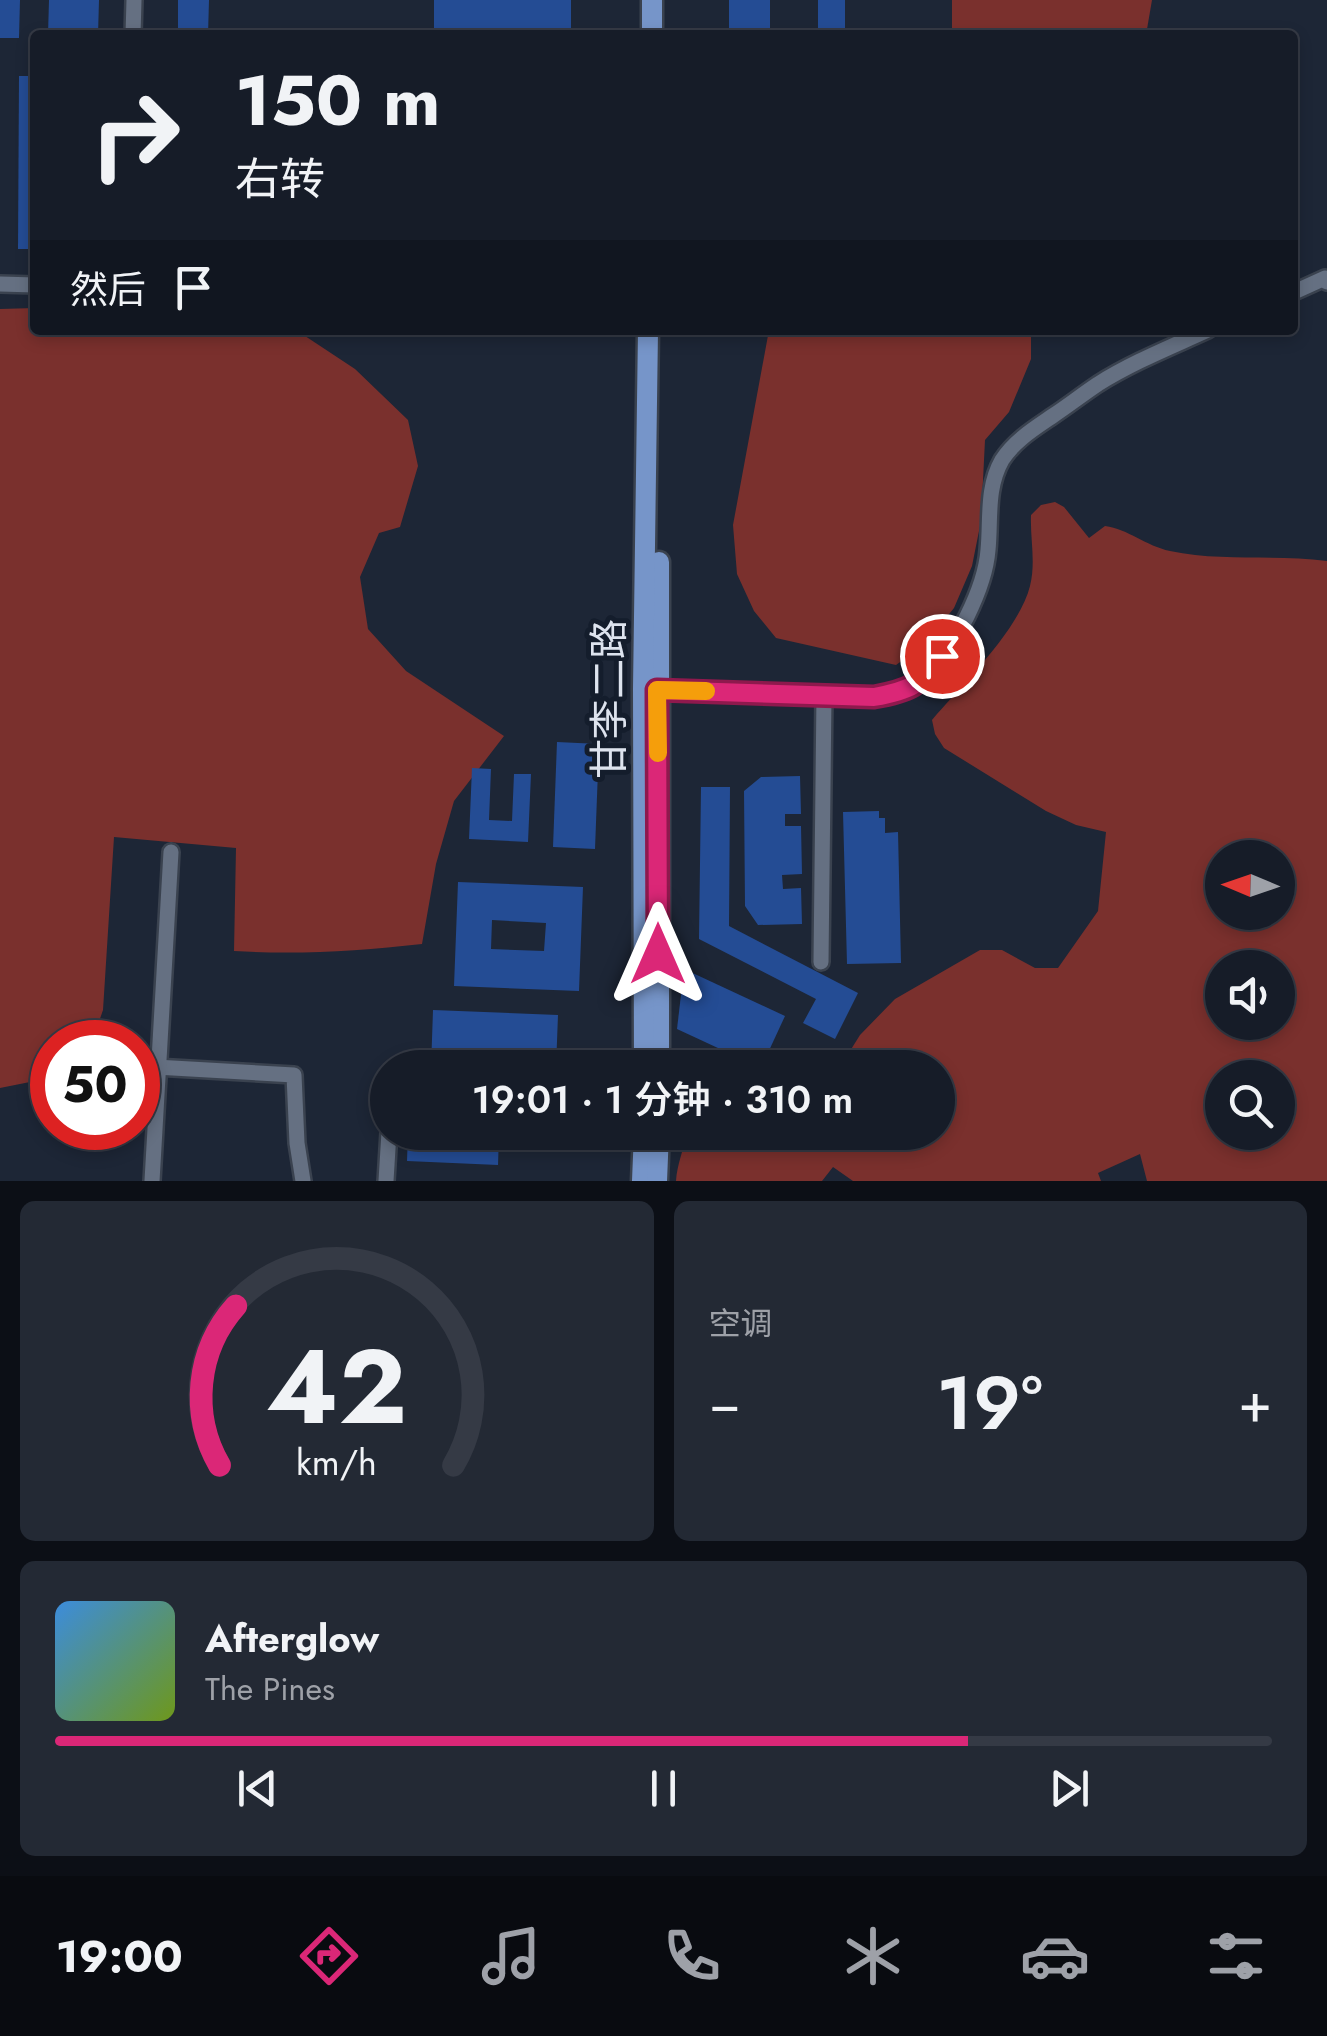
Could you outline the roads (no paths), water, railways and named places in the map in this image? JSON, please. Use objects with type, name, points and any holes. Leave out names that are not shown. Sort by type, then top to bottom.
[{"type":"main road","points":[[652,0],[652,30]]},
{"type":"main road","points":[[665,30],[666,0]]},
{"type":"main road","name":"甘李二路","points":[[648,335],[650,689],[659,1050]]},
{"type":"main road","name":"甘李二路","points":[[644,1050],[650,689],[662,335]]},
{"type":"main road","points":[[642,1181],[643,1150]]},
{"type":"main road","points":[[657,1181],[659,1150]]},
{"type":"street","points":[[134,0],[134,30]]},
{"type":"street","points":[[1298,291],[1326,280]]},
{"type":"street","points":[[0,284],[30,284]]},
{"type":"street","points":[[650,689],[874,697],[901,692],[928,676],[956,636],[978,589],[988,554],[993,483],[1002,460],[1021,438],[1099,384],[1140,360],[1197,335]]},
{"type":"street","points":[[821,962],[824,695]]},
{"type":"street","points":[[160,1036],[172,852]]},
{"type":"street","points":[[160,1067],[294,1075],[304,1181]]},
{"type":"street","points":[[152,1181],[154,1150]]},
{"type":"street","points":[[386,1181],[388,1150]]}]
